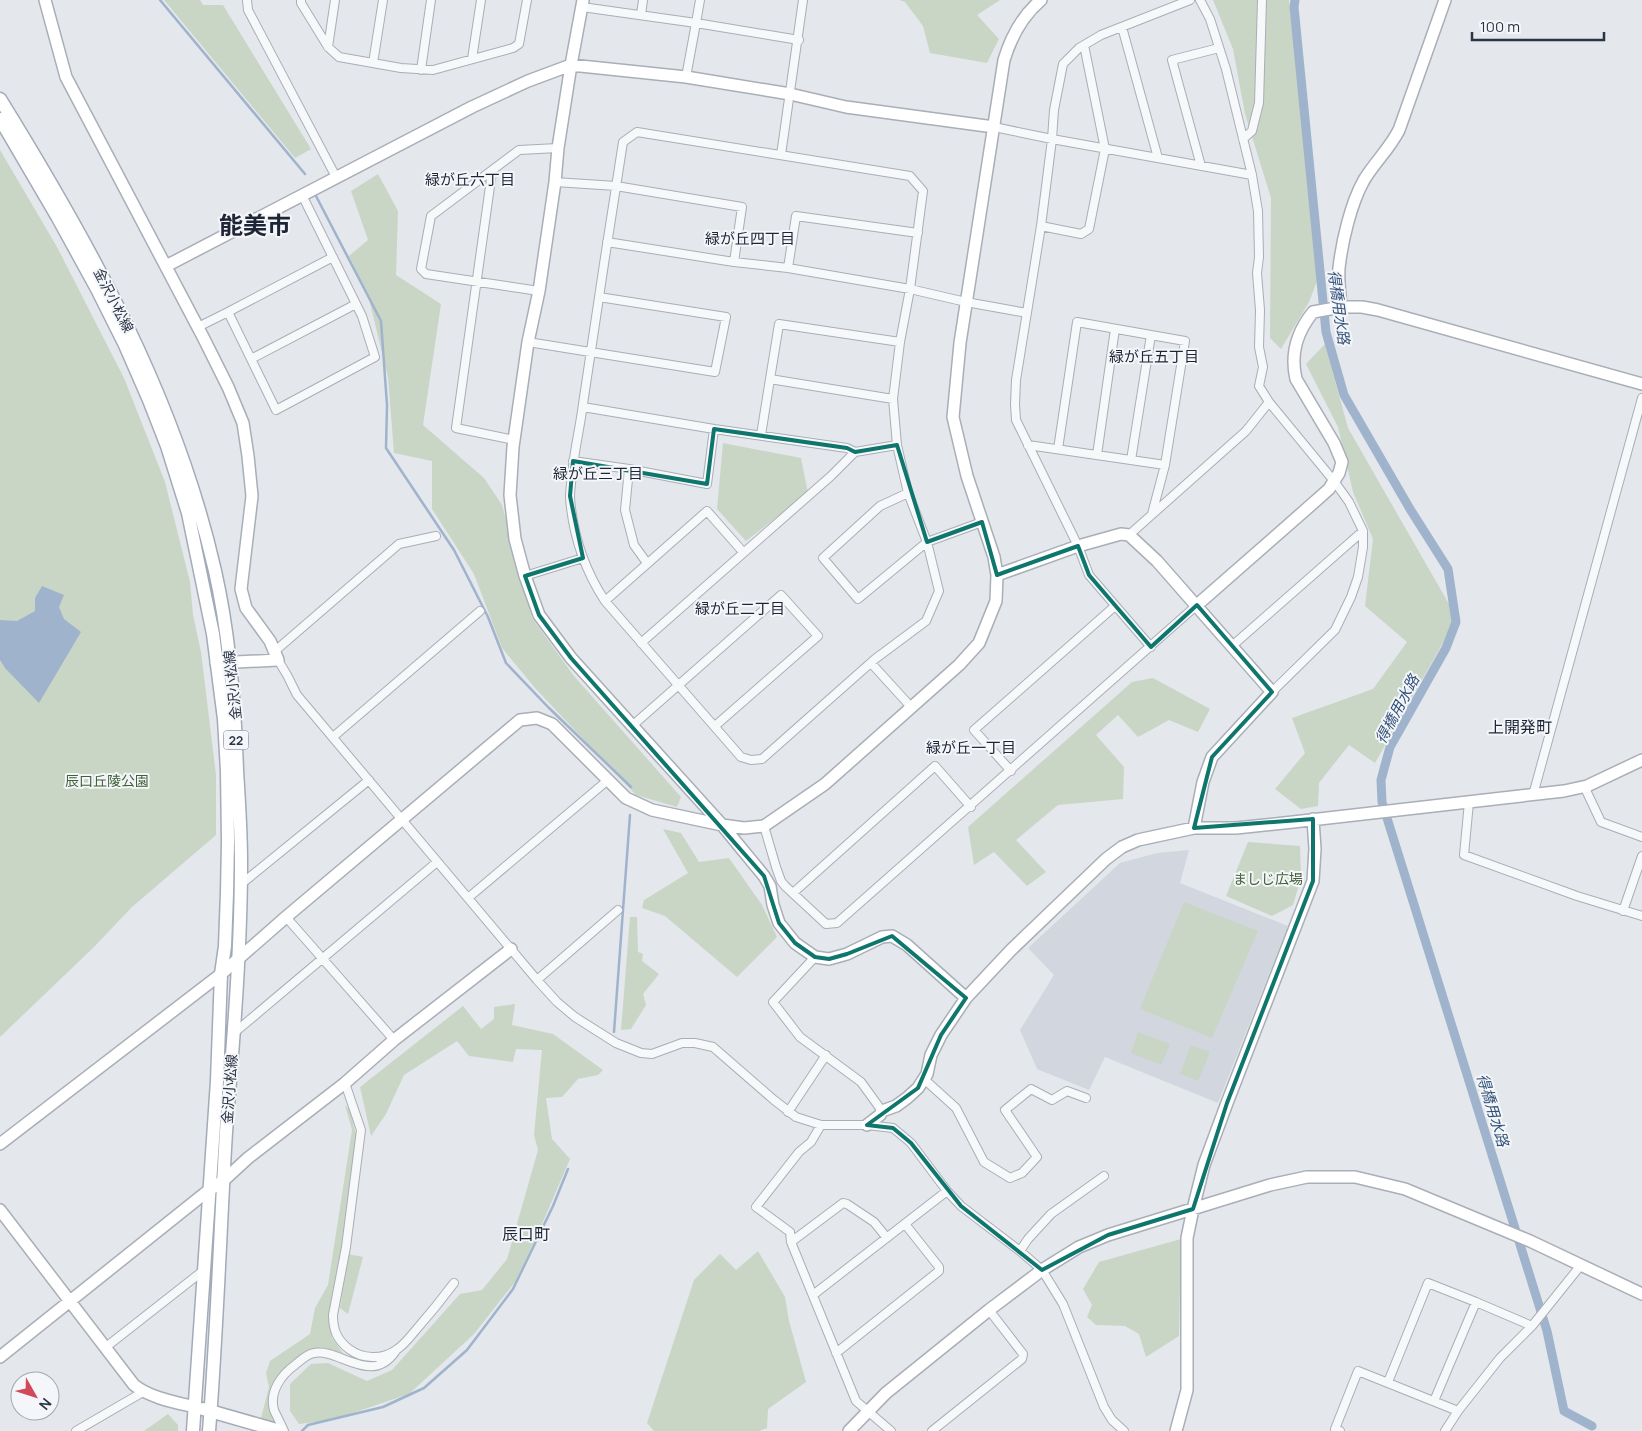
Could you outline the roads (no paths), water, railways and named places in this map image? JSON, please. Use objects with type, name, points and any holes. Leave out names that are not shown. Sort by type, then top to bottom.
[{"type":"main road","name":"金沢小松線","points":[[0,99],[110,288],[157,390],[194,493],[215,572],[230,662],[235,700],[241,862],[233,1034],[209,1431]]},
{"type":"main road","name":"金沢小松線","points":[[0,119],[97,289],[125,345],[167,446],[188,512],[213,634],[224,719],[228,833],[227,893],[225,946],[221,974],[217,1081],[193,1431]]},
{"type":"main road","points":[[195,1407],[280,1431]]},
{"type":"street","points":[[45,0],[66,77],[198,327],[228,387],[242,423],[252,496],[241,589],[246,608],[270,641],[297,695],[537,980],[557,1002],[575,1016],[616,1043],[640,1053],[652,1054],[682,1043],[695,1043],[713,1047],[796,1117],[821,1125],[867,1125],[893,1128],[911,1143],[947,1191],[961,1206],[1020,1250],[1042,1270],[1063,1304],[1104,1407],[1112,1420],[1124,1431]]},
{"type":"street","points":[[247,0],[248,10],[336,177]]},
{"type":"street","points":[[301,0],[301,4],[328,47],[339,57],[421,70],[433,70],[520,44],[527,0]]},
{"type":"street","points":[[328,47],[335,0]]},
{"type":"street","points":[[373,63],[383,0]]},
{"type":"street","points":[[421,70],[431,0]]},
{"type":"street","points":[[472,59],[481,0]]},
{"type":"street","points":[[641,15],[643,0]]},
{"type":"street","points":[[686,77],[700,0]]},
{"type":"street","points":[[781,155],[803,0]]},
{"type":"street","points":[[0,1144],[221,974],[520,720],[537,718],[552,724],[626,798],[652,810],[722,825],[744,828],[764,826],[825,784],[960,665],[979,643],[996,601],[997,575],[994,557],[967,476],[953,417],[960,343],[1003,67],[1009,44],[1018,26],[1041,0]]},
{"type":"street","points":[[1151,647],[1089,575],[1078,546],[1016,420],[1014,404],[1016,380],[1041,226],[1054,110],[1063,64],[1078,48],[1101,35],[1190,0]]},
{"type":"street","points":[[1194,828],[1203,782],[1212,756],[1272,692],[1335,630],[1351,597],[1358,577],[1363,546],[1363,531],[1349,502],[1259,386],[1263,367],[1259,347],[1258,211],[1252,175],[1226,69],[1210,19],[1200,0]]},
{"type":"street","points":[[1243,139],[1252,131],[1259,103],[1262,0]]},
{"type":"street","points":[[1335,308],[1339,270],[1356,194],[1365,178],[1391,145],[1399,130],[1445,0]]},
{"type":"street","points":[[798,40],[582,4],[558,148],[555,182],[539,291],[528,342],[514,440],[510,495],[515,539],[525,576],[539,615],[570,658],[722,825],[764,876],[770,886],[773,905],[779,923],[787,934],[804,951],[815,957],[829,959],[847,954],[882,937],[892,936],[907,945],[966,998]]},
{"type":"street","points":[[1122,27],[1158,158]]},
{"type":"street","points":[[1041,226],[1081,234],[1089,229],[1105,149],[1084,44]]},
{"type":"street","points":[[1201,166],[1172,60],[1219,48]]},
{"type":"street","points":[[166,266],[472,107],[528,81],[571,65],[686,77],[790,94],[846,107],[994,127],[1252,175]]},
{"type":"street","points":[[636,132],[781,155],[910,176],[923,191],[893,399],[896,445],[908,493],[927,542],[939,591],[926,621],[871,663],[762,759],[751,760],[741,757],[605,601],[592,580],[583,558],[574,528],[570,496],[573,461],[583,407],[623,142],[636,132]]},
{"type":"street","points":[[539,291],[426,274],[421,269],[431,216],[519,150],[558,148]]},
{"type":"street","points":[[492,172],[456,428],[514,440]]},
{"type":"street","points":[[555,182],[616,186],[742,207],[734,262]]},
{"type":"street","points":[[228,312],[276,410],[375,357],[362,316],[302,195]]},
{"type":"street","points":[[788,268],[796,216],[918,233]]},
{"type":"street","points":[[607,242],[910,288],[966,302],[1027,313]]},
{"type":"street","points":[[198,327],[333,257]]},
{"type":"street","points":[[528,342],[715,372],[726,317],[599,297]]},
{"type":"street","points":[[251,359],[356,304]]},
{"type":"street","points":[[764,826],[776,867],[784,886],[794,893],[826,924],[838,923],[1312,505],[1329,489],[1339,473],[1342,462],[1334,443],[1296,379],[1293,367],[1297,340],[1304,324],[1314,312],[1335,308],[1362,307],[1378,310],[1642,384]]},
{"type":"street","points":[[1058,449],[1077,322],[1185,341],[1165,465],[1152,514]]},
{"type":"street","points":[[761,435],[779,324],[900,342]]},
{"type":"street","points":[[1097,455],[1115,329]]},
{"type":"street","points":[[1131,460],[1151,335]]},
{"type":"street","points":[[770,379],[893,399]]},
{"type":"street","points":[[1533,795],[1642,398]]},
{"type":"street","points":[[1128,535],[1246,431],[1270,402]]},
{"type":"street","points":[[583,407],[714,429],[847,448],[855,452]]},
{"type":"street","points":[[573,461],[629,469],[707,484],[714,429]]},
{"type":"street","points":[[641,643],[831,476],[855,452],[896,445]]},
{"type":"street","points":[[1028,445],[1165,465]]},
{"type":"street","points":[[629,469],[625,510],[634,545],[647,563]]},
{"type":"street","points":[[908,493],[880,506],[822,558],[858,599],[927,542],[982,522]]},
{"type":"street","points":[[605,601],[707,511],[744,552]]},
{"type":"street","points":[[1232,646],[1363,531]]},
{"type":"street","points":[[997,575],[1078,546],[1121,534],[1128,535],[1157,561],[1272,692]]},
{"type":"street","points":[[216,663],[277,655],[399,544],[436,536]]},
{"type":"street","points":[[525,576],[583,558]]},
{"type":"street","points":[[632,726],[781,595],[818,636],[715,726]]},
{"type":"street","points":[[1010,771],[974,730],[1115,606]]},
{"type":"street","points":[[333,737],[480,611]]},
{"type":"street","points":[[871,663],[912,708]]},
{"type":"street","points":[[867,1125],[880,1115],[882,1111],[896,1106],[918,1088],[927,1074],[931,1055],[941,1035],[966,998],[1011,950],[1106,859],[1138,840],[1194,828],[1236,828],[1564,791],[1584,786],[1642,760]]},
{"type":"street","points":[[794,893],[935,766],[971,807]]},
{"type":"street","points":[[240,885],[369,780]]},
{"type":"street","points":[[468,898],[608,780]]},
{"type":"street","points":[[1584,786],[1602,822],[1642,837]]},
{"type":"street","points":[[1469,802],[1464,855],[1577,896],[1642,916]]},
{"type":"street","points":[[1176,1431],[1187,1390],[1187,1238],[1193,1209],[1204,1165],[1312,882],[1313,820]]},
{"type":"street","points":[[1623,911],[1642,856]]},
{"type":"street","points":[[233,1034],[437,862]]},
{"type":"street","points":[[537,980],[618,910]]},
{"type":"street","points":[[286,917],[394,1040]]},
{"type":"street","points":[[0,1357],[209,1190],[223,1181],[248,1158],[345,1083],[394,1040],[511,949]]},
{"type":"street","points":[[815,957],[773,1002],[800,1037],[861,1082],[882,1111]]},
{"type":"street","points":[[788,1112],[826,1055]]},
{"type":"street","points":[[924,1078],[956,1108],[984,1162],[1010,1178],[1022,1172],[1037,1157],[1005,1110],[1031,1090],[1052,1100],[1067,1092],[1086,1098]]},
{"type":"street","points":[[345,1083],[361,1130],[346,1247],[333,1326],[343,1344],[352,1351],[365,1356],[378,1357],[388,1355],[396,1350]]},
{"type":"street","points":[[821,1125],[811,1142],[800,1152],[756,1207],[790,1232],[791,1242],[856,1401],[891,1431]]},
{"type":"street","points":[[1020,1250],[1051,1214],[1104,1176]]},
{"type":"street","points":[[849,1431],[886,1393],[989,1310],[1042,1270],[1079,1247],[1108,1235],[1270,1185],[1307,1177],[1355,1177],[1405,1189],[1530,1241],[1642,1294]]},
{"type":"street","points":[[813,1295],[947,1191]]},
{"type":"street","points":[[791,1242],[843,1203],[874,1222],[887,1238]]},
{"type":"street","points":[[0,1210],[134,1385],[143,1392],[195,1407]]},
{"type":"street","points":[[836,1353],[939,1271],[939,1267],[905,1224]]},
{"type":"street","points":[[1445,1431],[1458,1411],[1500,1358],[1532,1326],[1581,1265]]},
{"type":"street","points":[[106,1347],[204,1270]]},
{"type":"street","points":[[284,1431],[274,1409],[274,1393],[280,1378],[298,1362],[313,1353],[324,1353],[355,1364],[373,1365],[390,1359],[396,1350],[434,1311],[454,1282]]},
{"type":"street","points":[[1388,1382],[1428,1283],[1532,1326]]},
{"type":"street","points":[[1434,1401],[1476,1302]]},
{"type":"street","points":[[932,1431],[1022,1359],[1023,1354],[989,1310]]},
{"type":"street","points":[[1340,1431],[1336,1429],[1358,1371],[1458,1411]]},
{"type":"street","points":[[76,1431],[143,1392]]},
{"type":"water","points":[[42,586],[64,595],[59,607],[64,619],[81,632],[39,703],[5,668],[0,660],[0,620],[17,621],[35,611],[35,598]]},
{"type":"waterway","points":[[160,0],[305,174]]},
{"type":"waterway","name":"得橋用水路","points":[[1295,0],[1294,7],[1326,332],[1344,395],[1410,509],[1448,569],[1456,622],[1446,648],[1390,747],[1381,780],[1382,802],[1547,1331],[1564,1411],[1592,1426]]},
{"type":"waterway","points":[[316,196],[381,321],[387,405],[386,448],[454,550],[488,617],[506,663],[548,707],[631,787]]},
{"type":"waterway","points":[[614,1032],[630,815]]},
{"type":"waterway","points":[[302,1431],[308,1425],[383,1407],[424,1388],[467,1350],[513,1289],[553,1206],[568,1169]]},
{"type":"district","name":"緑が丘六丁目","points":[[470,179]]},
{"type":"district","name":"能美市","points":[[255,224]]},
{"type":"district","name":"緑が丘四丁目","points":[[750,238]]},
{"type":"district","name":"緑が丘五丁目","points":[[1154,356]]},
{"type":"district","name":"緑が丘三丁目","points":[[598,473]]},
{"type":"district","name":"緑が丘二丁目","points":[[740,608]]},
{"type":"district","name":"上開発町","points":[[1520,727]]},
{"type":"district","name":"緑が丘一丁目","points":[[971,747]]},
{"type":"district","name":"辰口町","points":[[526,1234]]},
{"type":"park label","name":"辰口丘陵公園","points":[[107,780]]},
{"type":"park label","name":"ましじ広場","points":[[1268,878]]}]
